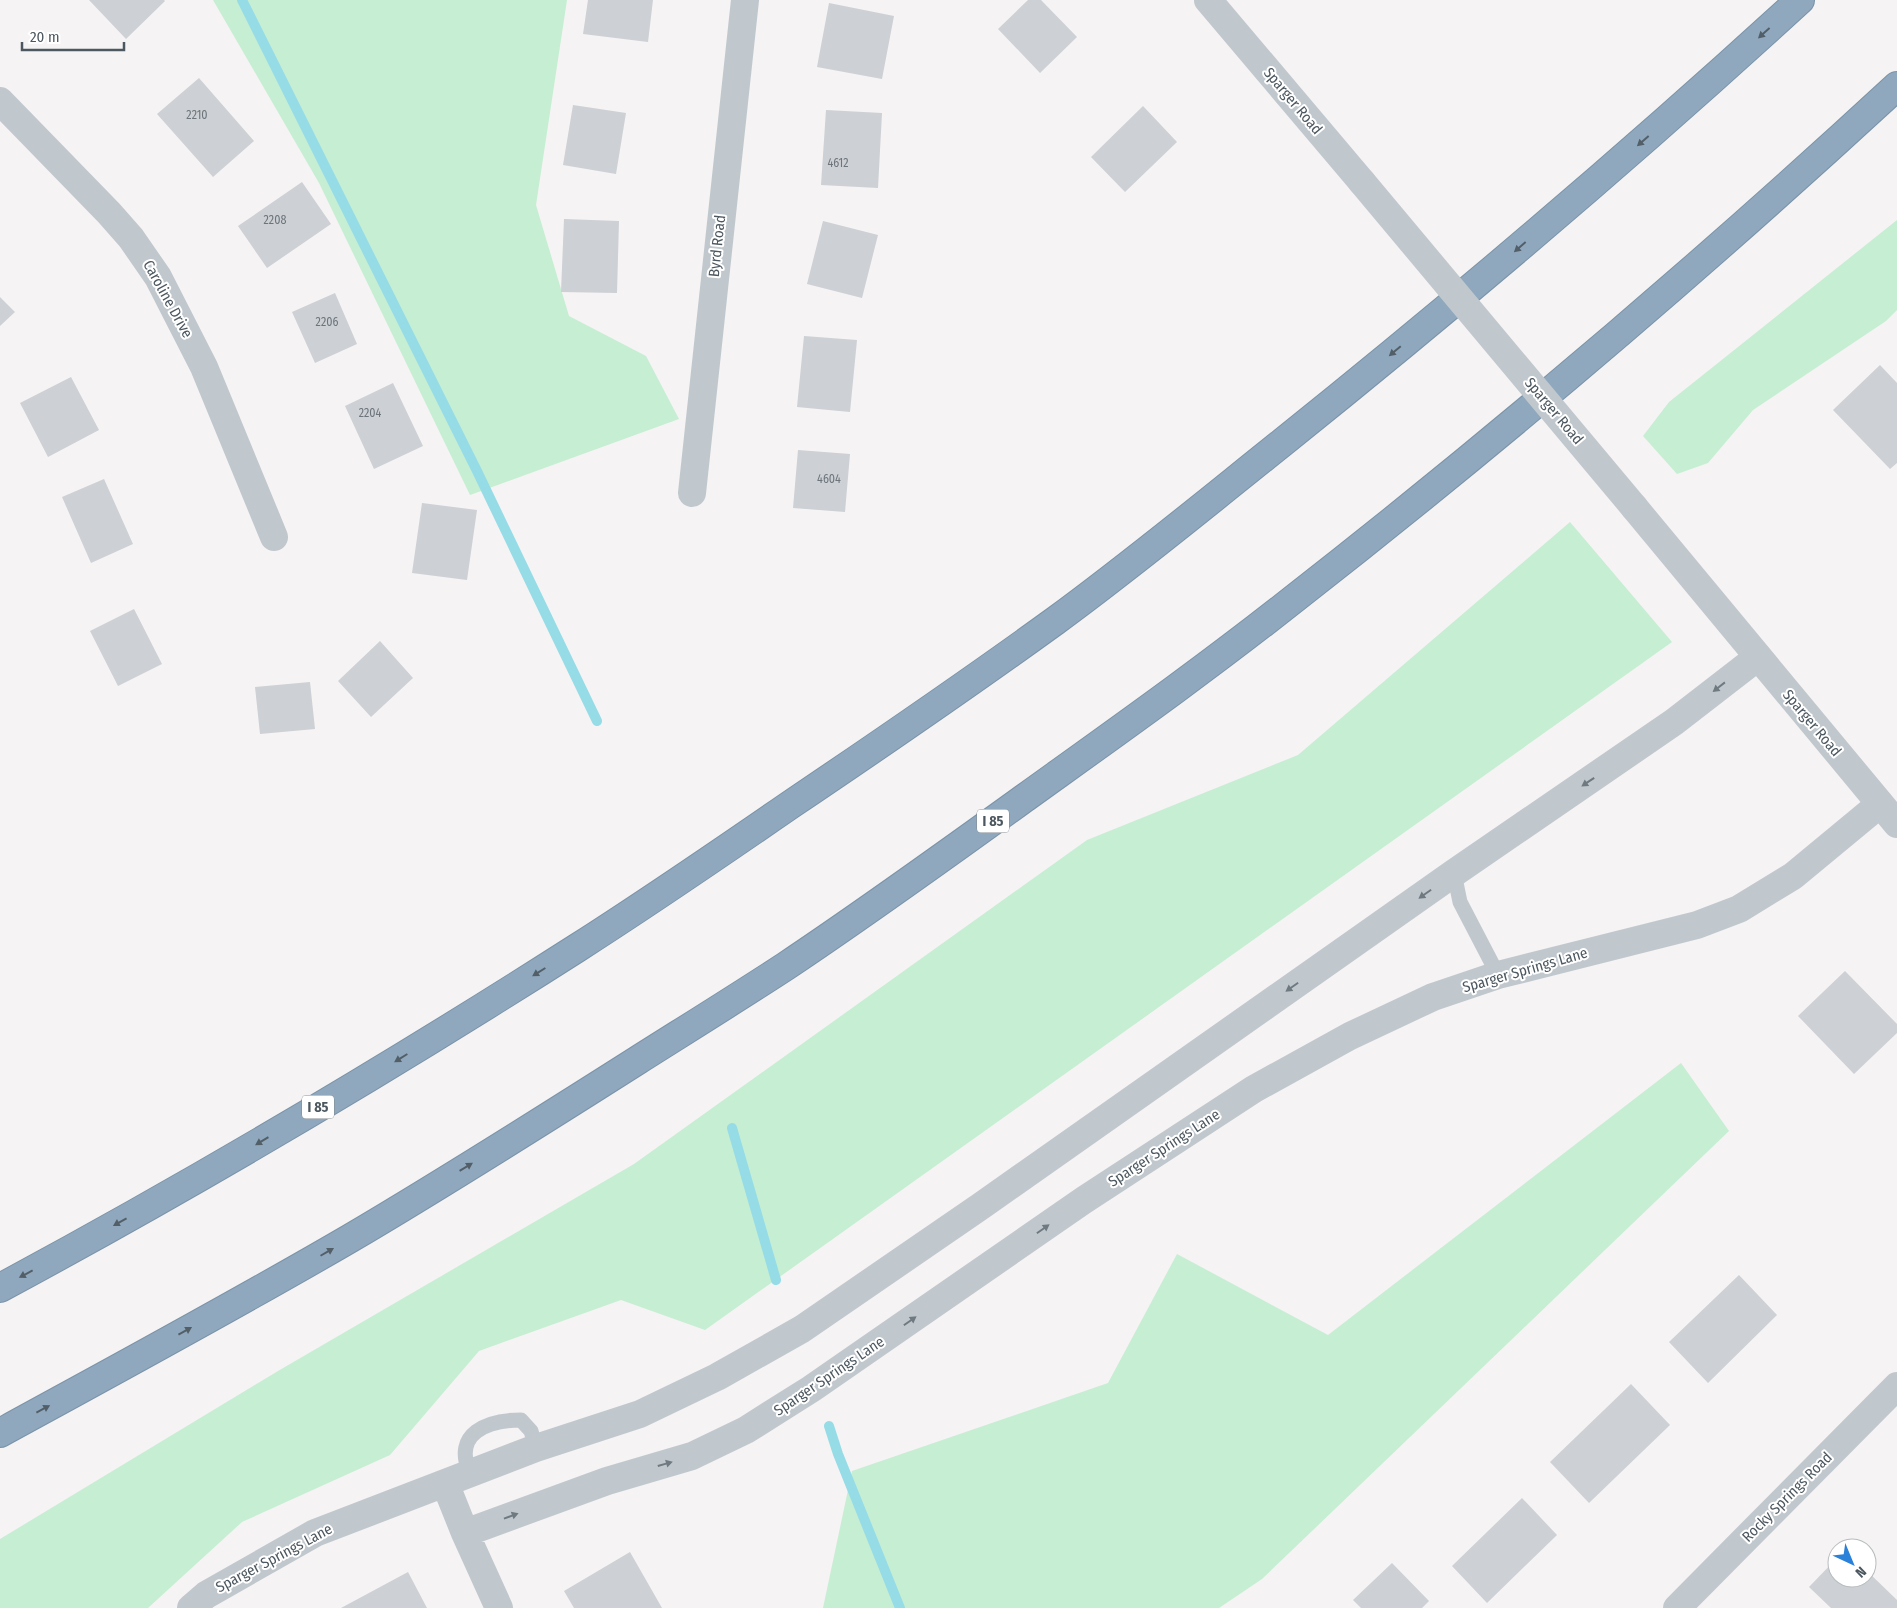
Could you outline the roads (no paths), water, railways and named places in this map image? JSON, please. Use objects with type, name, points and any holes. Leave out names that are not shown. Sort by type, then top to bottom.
[{"type":"highway","name":"I 85","points":[[0,1288],[224,1163],[400,1059],[580,946],[925,713],[1059,618],[1360,380],[1505,260],[1674,115],[1800,0]]},
{"type":"highway","name":"I 85","points":[[0,1432],[242,1301],[522,1133],[785,967],[950,852],[1146,711],[1265,622],[1409,507],[1675,285],[1790,185],[1897,86]]},
{"type":"street","name":"Byrd Road","points":[[692,493],[745,0]]},
{"type":"street","name":"Sparger Road","points":[[1208,0],[1634,507],[1888,814]]},
{"type":"street","name":"Caroline Drive","points":[[0,101],[109,213],[131,238],[158,277],[204,368],[274,537]]},
{"type":"street","name":"Sparger Springs Lane","points":[[191,1608],[206,1595],[316,1533],[536,1448],[640,1414],[717,1377],[802,1329],[981,1206],[1454,873],[1674,722],[1758,656]]},
{"type":"street","name":"Sparger Springs Lane","points":[[465,1533],[607,1481],[692,1456],[746,1430],[811,1390],[1084,1200],[1254,1089],[1358,1032],[1433,997],[1498,975],[1696,925],[1739,909],[1888,814]]},
{"type":"street","name":"Rocky Springs Road","points":[[1677,1608],[1897,1386]]},
{"type":"street","points":[[457,1478],[465,1533],[499,1608]]},
{"type":"lane","points":[[1454,873],[1460,902],[1498,975]]},
{"type":"lane","points":[[457,1478],[464,1461],[465,1448],[470,1436],[485,1425],[505,1420],[521,1420],[531,1431],[536,1448]]},
{"type":"waterway","points":[[242,0],[477,471],[597,721]]},
{"type":"waterway","points":[[732,1128],[776,1280]]},
{"type":"waterway","points":[[829,1426],[838,1454],[900,1608]]}]
